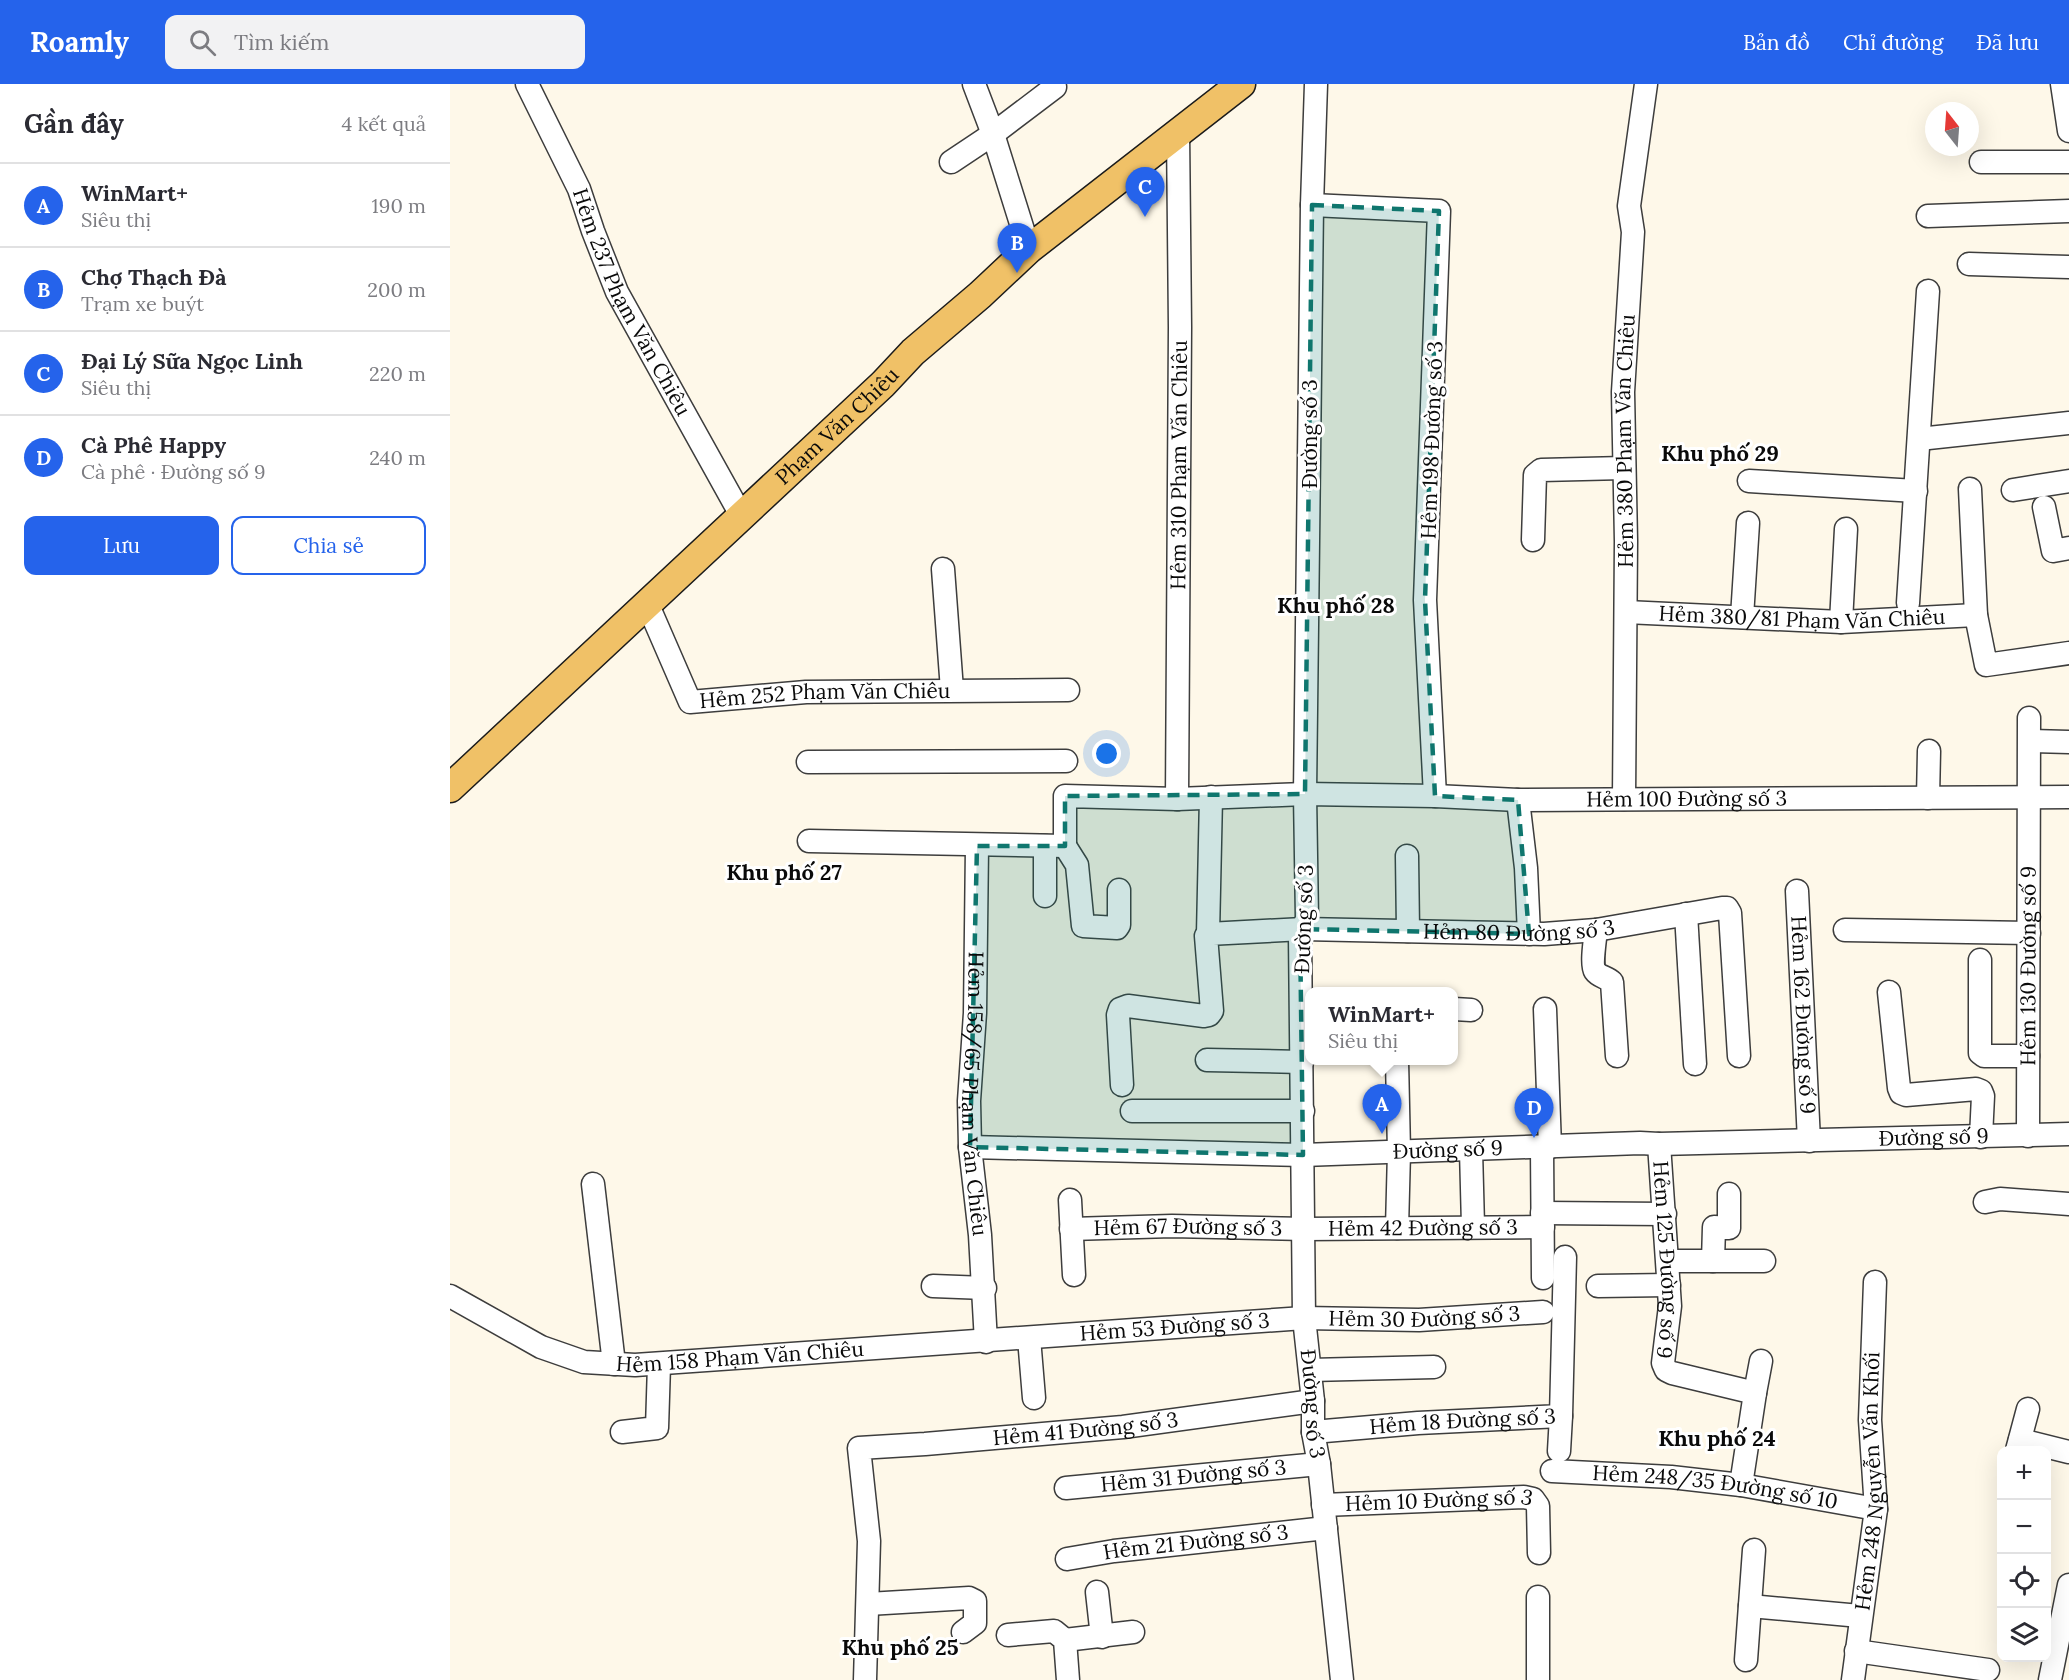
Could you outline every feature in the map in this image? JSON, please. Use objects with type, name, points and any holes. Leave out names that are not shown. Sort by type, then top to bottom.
[{"type":"main road","name":"Phạm Văn Chiêu","points":[[450,788],[883,384],[913,352],[980,295],[1029,249],[1241,84]]},
{"type":"street","name":"Hẻm 237 Phạm Văn Chiêu","points":[[527,84],[579,189],[592,231],[617,292],[741,515]]},
{"type":"street","points":[[974,84],[993,134],[1029,249]]},
{"type":"street","name":"Đường số 3","points":[[1316,84],[1312,205],[1305,794],[1307,919],[1300,935],[1305,1229],[1304,1318],[1313,1401],[1313,1432],[1319,1464],[1342,1680]]},
{"type":"street","name":"Hẻm 380 Phạm Văn Chiêu","points":[[1624,799],[1626,612],[1623,392],[1633,232],[1629,206],[1646,84]]},
{"type":"street","points":[[2062,84],[2069,131]]},
{"type":"street","points":[[951,162],[993,134],[1055,87]]},
{"type":"street","name":"Hẻm 310 Phạm Văn Chiêu","points":[[1177,799],[1180,327],[1178,131]]},
{"type":"street","points":[[1981,162],[2069,162]]},
{"type":"street","name":"Hẻm 198 Đường số 3","points":[[1312,205],[1439,212],[1425,600],[1435,796]]},
{"type":"street","points":[[1928,216],[2069,212]]},
{"type":"street","points":[[1969,264],[2069,267]]},
{"type":"street","points":[[1908,603],[1928,291]]},
{"type":"street","points":[[1919,439],[2069,423]]},
{"type":"street","points":[[1533,540],[1535,475],[1541,470],[1624,468]]},
{"type":"street","points":[[2013,490],[2069,481]]},
{"type":"street","points":[[1749,482],[1916,491]]},
{"type":"street","points":[[1970,489],[1976,615],[1986,665],[2069,653]]},
{"type":"street","points":[[2044,507],[2053,551],[2069,548]]},
{"type":"street","points":[[1742,617],[1748,523]]},
{"type":"street","points":[[1841,622],[1846,528]]},
{"type":"street","points":[[943,569],[952,690]]},
{"type":"street","name":"Hẻm 252 Phạm Văn Chiêu","points":[[647,603],[690,702],[806,692],[1068,690]]},
{"type":"street","name":"Hẻm 380/81 Phạm Văn Chiêu","points":[[1626,612],[1841,622],[1976,615]]},
{"type":"street","name":"Hẻm 130 Đường số 9","points":[[2028,1136],[2029,718]]},
{"type":"street","points":[[2030,741],[2069,742]]},
{"type":"street","points":[[1928,798],[1929,751]]},
{"type":"street","points":[[808,762],[1066,761]]},
{"type":"street","points":[[1045,896],[1065,796],[1177,799],[1305,794]]},
{"type":"street","name":"Hẻm 100 Đường số 3","points":[[1305,794],[1518,800],[2069,797]]},
{"type":"street","points":[[1122,1085],[1118,1015],[1120,1009],[1128,1006],[1204,1016],[1209,1015],[1212,1011],[1206,936],[1208,934],[1211,797]]},
{"type":"street","points":[[1518,800],[1526,868],[1529,934]]},
{"type":"street","points":[[809,841],[1055,846],[1077,865],[1083,926],[1117,928],[1119,925],[1119,890]]},
{"type":"street","name":"Hẻm 158/65 Phạm Văn Chiêu","points":[[977,846],[975,1013],[969,1101],[970,1148],[985,1288],[986,1342]]},
{"type":"street","points":[[1407,856],[1408,931]]},
{"type":"street","name":"Hẻm 162 Đường số 9","points":[[1797,891],[1809,1141]]},
{"type":"street","name":"Hẻm 80 Đường số 3","points":[[1208,934],[1303,929],[1529,934],[1596,930],[1727,909],[1730,913],[1739,1056]]},
{"type":"street","points":[[1686,914],[1695,1064]]},
{"type":"street","points":[[1596,930],[1596,971],[1600,976],[1612,982],[1617,1056]]},
{"type":"street","points":[[1845,930],[2029,933]]},
{"type":"street","points":[[1980,960],[1980,1053],[1984,1056],[2028,1056]]},
{"type":"street","points":[[1890,992],[1901,1093],[1906,1095],[1976,1089],[1981,1091],[1983,1096],[1981,1137]]},
{"type":"street","points":[[1543,1278],[1546,1148],[1545,1009]]},
{"type":"street","points":[[1207,1060],[1302,1062]]},
{"type":"street","points":[[1397,1065],[1399,1152],[1397,1228]]},
{"type":"street","points":[[1132,1111],[1303,1111]]},
{"type":"street","name":"Đường số 9","points":[[970,1148],[1304,1155],[1640,1143],[2069,1134]]},
{"type":"street","name":"Hẻm 125 Đường số 9","points":[[1659,1144],[1670,1306],[1663,1363],[1666,1370],[1672,1373],[1755,1393]]},
{"type":"street","points":[[1471,1150],[1473,1226]]},
{"type":"street","points":[[593,1184],[614,1364]]},
{"type":"street","points":[[1713,1261],[1714,1227],[1729,1228],[1729,1194]]},
{"type":"street","points":[[1985,1202],[2000,1199],[2069,1204]]},
{"type":"street","name":"Hẻm 67 Đường số 3","points":[[1070,1200],[1074,1275]]},
{"type":"street","name":"Hẻm 42 Đường số 3","points":[[1305,1229],[1473,1226],[1665,1214]]},
{"type":"street","name":"Hẻm 67 Đường số 3","points":[[1071,1229],[1172,1226],[1305,1229]]},
{"type":"street","name":"Hẻm 18 Đường số 3","points":[[1313,1432],[1418,1423],[1561,1416],[1565,1257]]},
{"type":"street","points":[[1668,1261],[1764,1261]]},
{"type":"street","name":"Hẻm 248 Nguyễn Văn Khối","points":[[1853,1680],[1876,1509],[1870,1420],[1875,1282]]},
{"type":"street","points":[[1598,1286],[1669,1285]]},
{"type":"street","points":[[933,1286],[985,1288]]},
{"type":"street","name":"Hẻm 158 Phạm Văn Chiêu","points":[[450,1296],[541,1347],[584,1362],[659,1365],[1037,1337]]},
{"type":"street","name":"Hẻm 30 Đường số 3","points":[[1304,1318],[1419,1320],[1544,1312]]},
{"type":"street","name":"Hẻm 53 Đường số 3","points":[[1037,1337],[1304,1318]]},
{"type":"street","points":[[1034,1398],[1037,1337]]},
{"type":"street","points":[[1741,1485],[1761,1361]]},
{"type":"street","points":[[622,1432],[657,1428],[659,1365]]},
{"type":"street","points":[[1310,1371],[1434,1367]]},
{"type":"street","name":"Hẻm 41 Đường số 3","points":[[868,1604],[869,1541],[859,1448],[1123,1427],[1313,1401]]},
{"type":"street","points":[[2028,1409],[2019,1445],[2069,1452]]},
{"type":"street","name":"Hẻm 248/35 Đường số 10","points":[[1561,1416],[1555,1461],[1671,1478],[1741,1485],[1876,1509]]},
{"type":"street","name":"Hẻm 31 Đường số 3","points":[[1066,1488],[1319,1464]]},
{"type":"street","name":"Hẻm 10 Đường số 3","points":[[1323,1505],[1524,1497],[1533,1499],[1538,1506],[1539,1553]]},
{"type":"street","name":"Hẻm 21 Đường số 3","points":[[1067,1559],[1114,1551],[1326,1528]]},
{"type":"street","points":[[1746,1660],[1754,1550]]},
{"type":"street","points":[[2050,1680],[2066,1611],[2069,1585]]},
{"type":"street","points":[[1097,1592],[1102,1637]]},
{"type":"street","points":[[1538,1597],[1538,1680]]},
{"type":"street","points":[[865,1680],[868,1604],[969,1598],[975,1601],[975,1623],[963,1632]]},
{"type":"street","points":[[1750,1606],[1860,1616]]},
{"type":"street","points":[[1008,1635],[1054,1631],[1065,1640],[1133,1632]]},
{"type":"street","points":[[1065,1640],[1068,1680]]},
{"type":"street","points":[[1856,1651],[1976,1672]]},
{"type":"highlighted area","points":[[1312,205],[1439,211],[1425,600],[1435,796],[1518,800],[1529,934],[1300,929],[1303,1155],[970,1147],[977,846],[1065,846],[1065,796],[1305,794]]},
{"type":"place","name":"Đại Lý Sữa Ngọc Linh","points":[[1145,217]]},
{"type":"place","name":"Chợ Thạch Đà","points":[[1017,273]]},
{"type":"place","name":"WinMart+","points":[[1382,1134]]},
{"type":"place","name":"Cà Phê Happy","points":[[1534,1138]]},
{"type":"district","name":"Khu phố 29","points":[[1720,453]]},
{"type":"district","name":"Khu phố 28","points":[[1336,605]]},
{"type":"district","name":"Khu phố 27","points":[[784,872]]},
{"type":"district","name":"Khu phố 24","points":[[1717,1438]]},
{"type":"district","name":"Khu phố 25","points":[[900,1647]]}]
